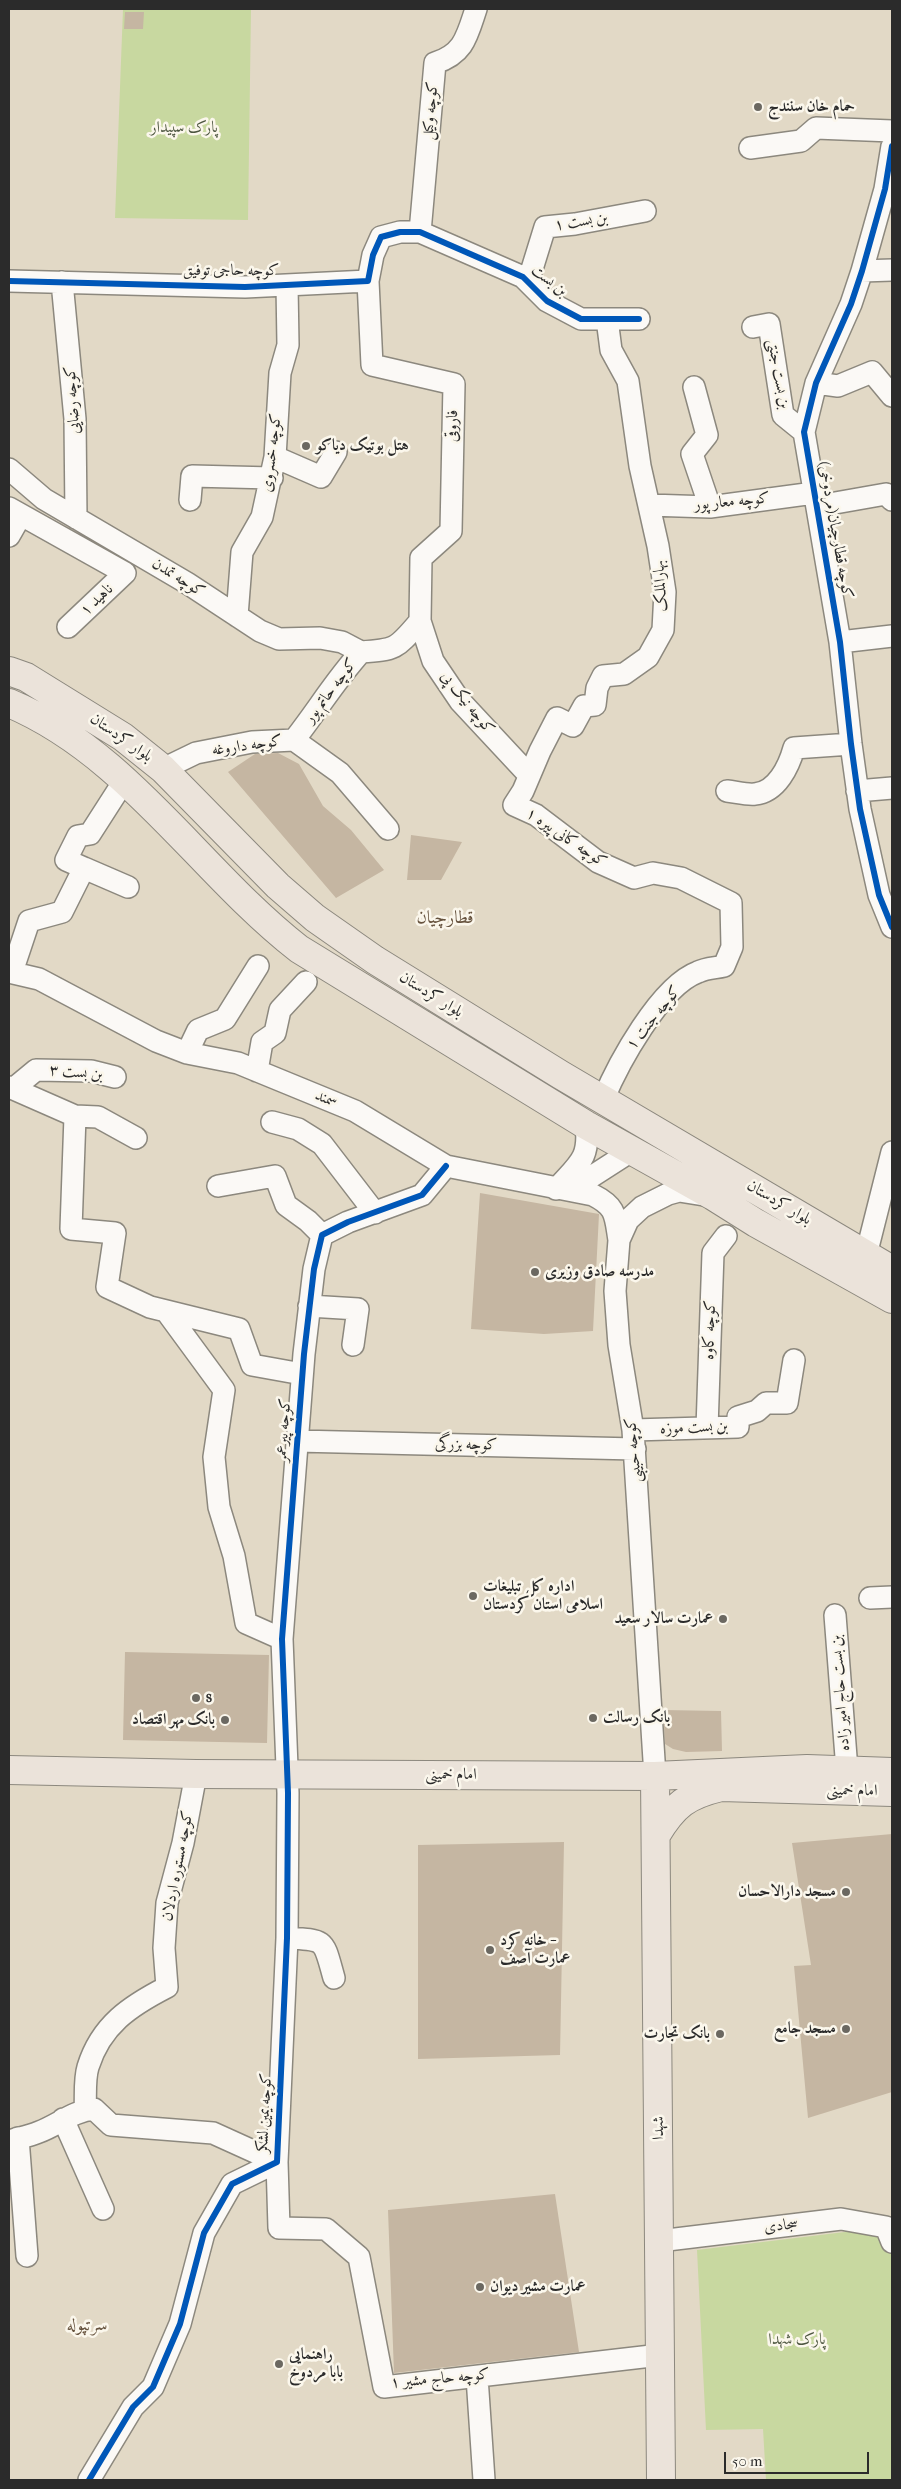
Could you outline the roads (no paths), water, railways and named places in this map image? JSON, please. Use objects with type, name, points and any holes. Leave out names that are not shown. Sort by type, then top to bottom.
[{"type":"main road","name":"بلوار کردستان","points":[[9,671],[26,677],[123,737],[163,769],[278,886],[315,918],[375,960],[603,1100],[892,1270]]},
{"type":"main road","name":"بلوار کردستان","points":[[9,703],[29,712],[105,764],[145,799],[257,913],[299,949],[586,1125],[712,1196],[756,1224],[892,1299]]},
{"type":"main road","name":"امام خمینی","points":[[9,1770],[196,1774],[655,1776],[807,1769],[892,1772]]},
{"type":"main road","name":"شهدا","points":[[655,1776],[661,2480]]},
{"type":"main road","name":"امام خمینی","points":[[656,1835],[667,1818],[684,1800],[696,1793],[721,1787],[892,1792]]},
{"type":"street","name":"کوچه وکیل","points":[[420,232],[435,63],[449,58],[460,49],[476,9]]},
{"type":"street","points":[[750,148],[801,141],[816,128],[892,131]]},
{"type":"street","name":"کوچه قطارچیان(مردوخی)","points":[[892,146],[889,188],[882,232],[862,271],[816,383],[804,432],[840,642],[850,744],[857,791],[879,895],[892,927]]},
{"type":"street","name":"بن بست ۱","points":[[528,282],[545,227],[575,224],[645,211]]},
{"type":"street","points":[[368,281],[373,255],[381,237],[400,232],[420,232]]},
{"type":"street","name":"بن بست","points":[[420,232],[523,277],[547,301],[581,319],[638,320]]},
{"type":"street","points":[[862,271],[892,270]]},
{"type":"street","name":"کوچه حاجی توفیق","points":[[9,280],[245,287],[368,281]]},
{"type":"street","name":"فاروقی","points":[[368,281],[372,365],[454,384],[451,532],[421,558],[420,621]]},
{"type":"street","name":"کوچه رضایی","points":[[62,282],[75,419],[76,518]]},
{"type":"street","name":"کوچه خسروی","points":[[237,616],[242,552],[262,518],[272,478],[280,373],[288,345],[287,285]]},
{"type":"street","name":"بهارالملک","points":[[514,805],[523,791],[557,718],[573,726],[584,706],[595,705],[597,688],[603,676],[624,674],[648,657],[663,630],[665,592],[640,466],[628,382],[611,350],[607,319]]},
{"type":"street","name":"بن بست جنتی","points":[[753,327],[769,324],[783,415],[804,432]]},
{"type":"street","points":[[816,383],[838,386],[872,372],[892,396]]},
{"type":"street","points":[[694,387],[707,435],[692,454],[710,507]]},
{"type":"street","points":[[275,457],[321,477],[336,452]]},
{"type":"street","name":"کوچه تمدن","points":[[9,469],[44,499],[188,582],[237,616],[279,639],[320,638],[342,642],[361,652]]},
{"type":"street","points":[[190,500],[192,476],[272,478]]},
{"type":"street","name":"کوچه معار پور","points":[[649,505],[710,507],[886,494],[892,500]]},
{"type":"street","points":[[9,536],[15,511]]},
{"type":"street","name":"کوچه تمدن","points":[[15,511],[125,574]]},
{"type":"street","name":"ناهید ۱","points":[[68,627],[125,574]]},
{"type":"street","name":"کوچه حاتم پور","points":[[294,740],[314,714],[340,674],[361,652],[386,651],[399,646],[420,621]]},
{"type":"street","name":"کوچه نیک پی","points":[[420,621],[434,661],[460,701],[529,775]]},
{"type":"street","points":[[840,642],[892,636]]},
{"type":"street","name":"کوچه داروغه","points":[[163,769],[196,753],[252,742],[294,740],[340,773],[388,829]]},
{"type":"street","points":[[728,791],[756,794],[776,783],[789,765],[794,748],[850,744]]},
{"type":"street","points":[[10,972],[29,921],[62,912],[75,864],[78,836],[90,834],[124,781]]},
{"type":"street","points":[[857,791],[892,788]]},
{"type":"street","name":"کوچه کانی پیره ۱","points":[[514,805],[536,815],[598,862],[634,878],[653,873],[682,878],[731,903]]},
{"type":"street","points":[[75,864],[128,887]]},
{"type":"street","name":"کوچه جنت ۱","points":[[603,1100],[617,1068],[633,1041],[672,990],[697,972],[724,966],[732,947],[731,903]]},
{"type":"street","points":[[187,1052],[198,1030],[225,1019],[258,966]]},
{"type":"street","name":"سمند","points":[[10,972],[39,978],[156,1041],[187,1052],[238,1063],[355,1111],[446,1166],[593,1195],[608,1202],[615,1216],[619,1240]]},
{"type":"street","points":[[257,1071],[262,1042],[275,1033],[280,1010],[306,982]]},
{"type":"street","name":"بن بست ۳","points":[[11,1088],[36,1070],[91,1071],[115,1077]]},
{"type":"street","points":[[11,1088],[75,1116],[98,1117],[136,1138]]},
{"type":"street","points":[[75,1116],[71,1229],[115,1233],[107,1287],[150,1307],[239,1329],[252,1365],[302,1374]]},
{"type":"street","points":[[272,1122],[298,1129],[322,1144],[374,1213]]},
{"type":"street","points":[[556,1189],[583,1159],[588,1144],[586,1125]]},
{"type":"street","points":[[556,1189],[591,1177],[633,1150]]},
{"type":"street","points":[[866,1255],[885,1216],[892,1152]]},
{"type":"street","points":[[218,1186],[275,1176],[286,1205],[308,1221],[322,1235],[422,1195],[446,1166]]},
{"type":"street","name":"کوچه حبیبی","points":[[655,1776],[634,1439],[619,1345],[615,1290],[619,1240],[628,1220],[642,1207],[668,1194],[679,1191],[712,1196]]},
{"type":"street","name":"کوچه پیرعمر","points":[[288,1774],[282,1638],[302,1374],[314,1269],[322,1235]]},
{"type":"street","name":"کوچه کاوه","points":[[707,1428],[713,1253],[726,1236]]},
{"type":"street","points":[[309,1306],[358,1309],[353,1346]]},
{"type":"street","points":[[166,1311],[224,1390],[214,1456],[219,1506],[234,1556],[246,1623],[282,1638]]},
{"type":"street","name":"بن بست موزه","points":[[634,1439],[707,1428],[738,1427],[738,1417],[757,1411],[766,1403],[787,1403],[794,1360]]},
{"type":"street","name":"کوچه بزرگی","points":[[297,1441],[634,1439]]},
{"type":"street","points":[[870,1598],[892,1597]]},
{"type":"street","name":"بن بست حاج امیر زاده","points":[[835,1615],[847,1770]]},
{"type":"street","name":"کوچه مستوره اردلان","points":[[85,2110],[88,2068],[107,2029],[136,2003],[166,1987],[164,1948],[167,1903],[183,1843],[196,1774]]},
{"type":"street","name":"کوچه یمین لشکر","points":[[89,2480],[133,2407],[153,2387],[180,2324],[204,2233],[232,2184],[277,2162],[286,1938],[288,1774]]},
{"type":"street","points":[[286,1938],[317,1940],[322,1943],[334,1978]]},
{"type":"street","points":[[27,2256],[13,2140],[40,2132],[63,2119],[85,2110],[94,2109],[111,2125],[213,2133],[277,2162]]},
{"type":"street","points":[[63,2119],[103,2209]]},
{"type":"street","name":"کوچه حاج مشیر ۱","points":[[277,2162],[280,2228],[326,2229],[358,2257],[384,2387],[660,2355]]},
{"type":"street","name":"سجادی","points":[[660,2241],[841,2219],[886,2227],[892,2242]]},
{"type":"street","points":[[477,2376],[484,2480]]},
{"type":"place","name":"حمام خان سنندج","points":[[758,107]]},
{"type":"place","name":"هتل بوتیک دیاکو","points":[[306,446]]},
{"type":"place","name":"مدرسه صادق وزیری","points":[[535,1272]]},
{"type":"place","name":"اداره کل تبلیغات اسلامی استان کردستان","points":[[473,1596]]},
{"type":"place","name":"عمارت سالار سعید","points":[[723,1619]]},
{"type":"place","name":"s","points":[[196,1698]]},
{"type":"place","name":"بانک رسالت","points":[[593,1718]]},
{"type":"place","name":"بانک مهر اقتصاد","points":[[225,1720]]},
{"type":"place","name":"مسجد دارالاحسان","points":[[846,1892]]},
{"type":"place","name":"خانه کرد - عمارت آصف","points":[[490,1950]]},
{"type":"place","name":"مسجد جامع","points":[[846,2029]]},
{"type":"place","name":"بانک تجارت","points":[[720,2034]]},
{"type":"place","name":"عمارت مشیر دیوان","points":[[480,2287]]},
{"type":"place","name":"راهنمایی بابا مردوخ","points":[[279,2364]]},
{"type":"district","name":"قطارچیان","points":[[445,919]]},
{"type":"district","name":"سرتپوله","points":[[87,2326]]},
{"type":"park label","name":"پارک سپیدار","points":[[184,128]]},
{"type":"park label","name":"پارک شهدا","points":[[797,2340]]}]
